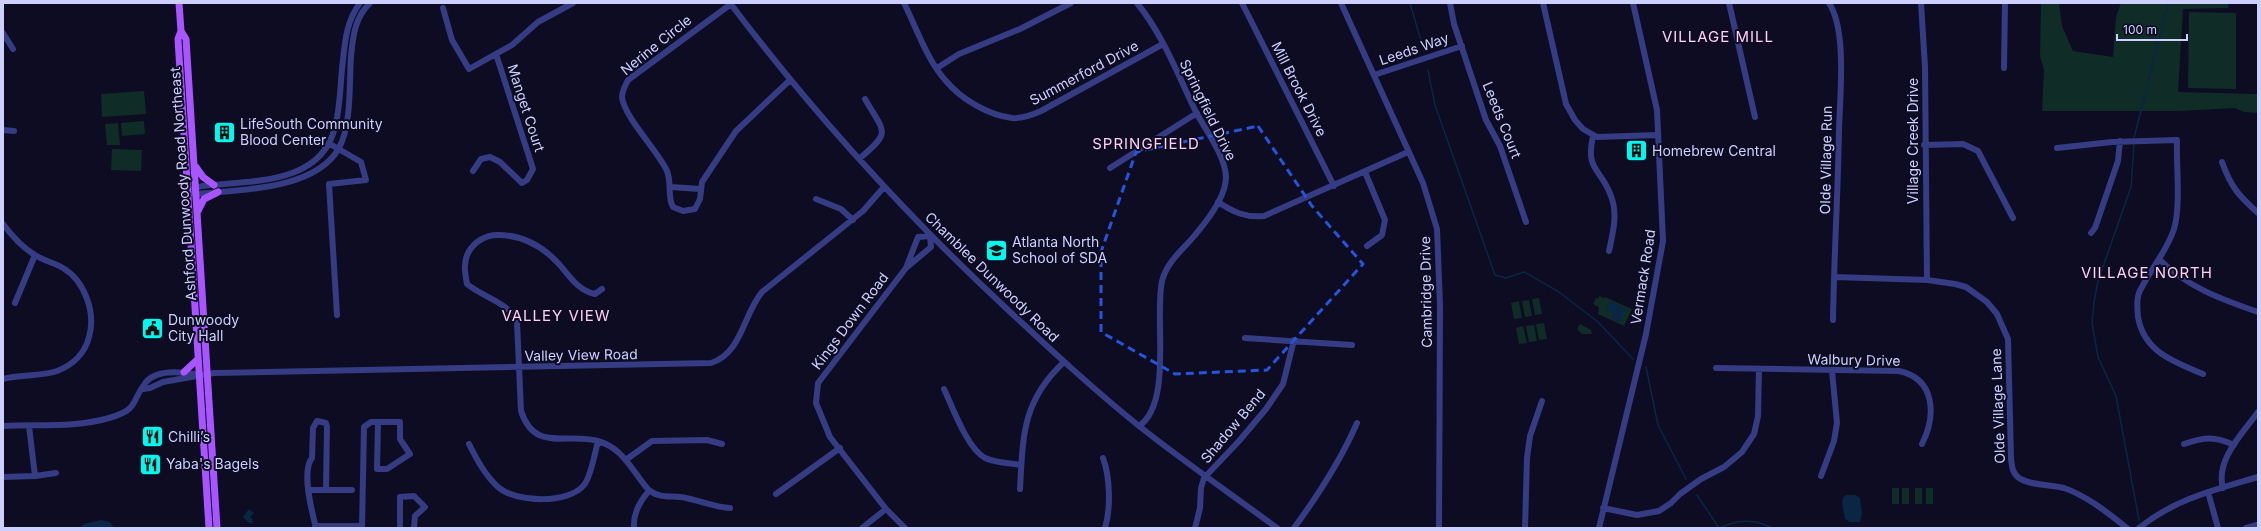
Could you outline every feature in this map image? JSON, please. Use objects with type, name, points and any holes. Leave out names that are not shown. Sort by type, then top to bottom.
[{"type":"main road","name":"Ashford Dunwoody Road Northeast","points":[[179,3],[181,31],[178,39],[209,528]]},
{"type":"main road","name":"Ashford Dunwoody Road Northeast","points":[[181,31],[186,39],[197,191],[217,528]]},
{"type":"main road","points":[[195,166],[203,177],[214,184]]},
{"type":"main road","points":[[198,211],[204,199],[218,192]]},
{"type":"main road","points":[[184,372],[198,358]]},
{"type":"street","points":[[197,191],[214,184],[281,176],[302,170],[314,163],[330,144],[338,114],[346,31],[360,3]]},
{"type":"street","points":[[187,192],[218,192],[281,184],[302,178],[320,168],[339,148],[348,113],[355,26],[369,3]]},
{"type":"street","points":[[443,8],[452,40],[468,69],[512,45],[538,22],[573,3]]},
{"type":"street","name":"Chamblee Dunwoody Road","points":[[730,3],[790,80],[884,187],[930,236],[1064,362],[1139,426],[1277,528]]},
{"type":"street","name":"Nerine Circle","points":[[730,3],[628,80],[623,91],[625,106],[666,169],[671,187],[671,204],[676,209],[695,209],[700,200],[700,189],[702,182],[736,131],[790,80]]},
{"type":"street","name":"Summerford Drive","points":[[904,3],[937,68],[946,81],[961,95],[982,108],[1012,118],[1026,117],[1041,111],[1163,44]]},
{"type":"street","points":[[937,68],[959,54],[1020,29],[1071,3]]},
{"type":"street","name":"Springfield Drive","points":[[1138,3],[1163,44],[1224,166],[1226,178],[1224,190],[1218,202],[1195,236],[1172,261],[1163,279],[1159,308],[1158,388],[1155,403],[1145,422],[1139,426]]},
{"type":"street","name":"Mill Brook Drive","points":[[1242,3],[1334,186]]},
{"type":"street","name":"Cambridge Drive","points":[[1341,3],[1423,183],[1438,229],[1440,250],[1439,528]]},
{"type":"street","name":"Leeds Court","points":[[1450,3],[1486,120],[1500,146],[1526,222]]},
{"type":"street","points":[[1543,3],[1568,110],[1583,129],[1593,136],[1611,138],[1658,136]]},
{"type":"street","name":"Vermack Road","points":[[1599,528],[1646,334],[1660,262],[1663,214],[1657,110],[1633,3]]},
{"type":"street","points":[[1729,3],[1755,117]]},
{"type":"street","name":"Olde Village Run","points":[[1829,3],[1836,18],[1840,58],[1837,248],[1834,278],[1834,320]]},
{"type":"street","name":"Village Creek Drive","points":[[1921,3],[1925,74],[1924,144],[1927,280]]},
{"type":"street","points":[[2004,68],[2005,3]]},
{"type":"street","points":[[3,33],[13,49]]},
{"type":"street","name":"Leeds Way","points":[[1374,75],[1462,46]]},
{"type":"street","name":"Manget Court","points":[[473,171],[481,159],[490,157],[500,162],[522,183],[527,180],[533,169],[496,54]]},
{"type":"street","points":[[859,159],[880,139],[883,134],[881,126],[865,99]]},
{"type":"street","points":[[1110,168],[1197,113]]},
{"type":"street","points":[[3,130],[14,131]]},
{"type":"street","points":[[1593,136],[1590,159],[1593,167],[1606,184],[1614,204],[1615,226],[1609,251]]},
{"type":"street","points":[[2057,148],[2120,141],[2177,140],[2175,227],[2160,260],[2144,283],[2138,297],[2137,307],[2143,332],[2150,344],[2160,354],[2171,361],[2203,374]]},
{"type":"street","points":[[2091,233],[2095,228],[2118,161],[2120,141]]},
{"type":"street","points":[[330,144],[361,162],[366,180],[329,184],[337,315]]},
{"type":"street","points":[[1924,144],[1963,144],[1978,151],[2013,218]]},
{"type":"street","points":[[1218,202],[1234,213],[1255,217],[1264,216],[1408,152]]},
{"type":"street","points":[[2222,162],[2230,182],[2238,195],[2258,213]]},
{"type":"street","points":[[1365,172],[1385,220],[1382,235],[1367,246]]},
{"type":"street","points":[[671,187],[700,189]]},
{"type":"street","name":"Valley View Road","points":[[199,375],[693,365],[719,361],[735,345],[752,306],[762,292],[853,220],[868,207],[884,187]]},
{"type":"street","points":[[816,199],[841,209],[853,220]]},
{"type":"street","points":[[3,224],[17,240],[35,255],[64,268],[78,282],[91,309],[91,328],[89,338],[79,356],[72,364],[56,371],[3,379]]},
{"type":"street","points":[[602,289],[595,294],[580,287],[548,255],[524,239],[510,235],[493,235],[478,240],[468,253],[465,263],[467,284],[477,292],[504,305],[513,313],[517,322],[521,411],[525,423],[533,433],[545,438],[598,441],[613,448],[627,459],[649,491],[659,496],[684,498],[720,508],[730,508]]},
{"type":"street","name":"Kings Down Road","points":[[905,528],[886,509],[830,436],[819,414],[816,394],[818,383],[906,268],[931,247],[930,236],[918,238],[906,268]]},
{"type":"street","points":[[15,303],[35,255]]},
{"type":"street","points":[[2160,260],[2183,279],[2220,299],[2258,312]]},
{"type":"street","name":"Olde Village Lane","points":[[1834,278],[1927,280],[1966,287],[1987,302],[2004,327],[2008,339],[2010,362],[2011,459],[2014,473],[2019,478],[2030,482],[2066,489],[2101,508],[2127,528]]},
{"type":"street","points":[[1245,338],[1294,340],[1352,345]]},
{"type":"street","name":"Shadow Bend","points":[[1194,528],[1200,508],[1201,488],[1204,478],[1262,414],[1283,384],[1294,340]]},
{"type":"street","points":[[1020,489],[1021,465],[1028,414],[1031,404],[1040,388],[1064,362]]},
{"type":"street","name":"Walbury Drive","points":[[1716,368],[1899,371],[1909,374],[1921,381],[1927,391],[1930,406],[1928,431],[1922,444]]},
{"type":"street","points":[[1603,508],[1644,515],[1659,512],[1680,494],[1701,479],[1724,467],[1742,452],[1754,434],[1758,416],[1759,369]]},
{"type":"street","points":[[1820,476],[1834,441],[1837,423],[1832,371]]},
{"type":"street","points":[[3,426],[73,423],[108,418],[130,408],[146,382],[154,377],[168,373],[184,372],[199,375]]},
{"type":"street","points":[[143,389],[150,388],[163,382],[192,378],[199,375]]},
{"type":"street","points":[[944,389],[975,449],[984,457],[992,461],[1021,465]]},
{"type":"street","points":[[1525,528],[1527,458],[1530,436],[1542,402]]},
{"type":"street","points":[[2223,488],[2220,478],[2222,469],[2234,445],[2258,412]]},
{"type":"street","points":[[326,490],[327,427],[326,423],[322,421],[315,424],[313,428],[312,458],[309,462],[308,490],[315,527],[362,527],[362,429],[367,424],[378,422],[400,422],[400,439],[410,454],[387,469],[377,469],[378,422]]},
{"type":"street","points":[[1294,528],[1327,483],[1341,459],[1357,423]]},
{"type":"street","points":[[29,426],[35,476]]},
{"type":"street","points":[[2184,444],[2202,438],[2220,438],[2234,445]]},
{"type":"street","points":[[627,459],[652,441],[707,440],[722,444]]},
{"type":"street","points":[[469,444],[483,470],[500,489],[522,497],[552,499],[568,497],[578,492],[586,484],[598,441]]},
{"type":"street","points":[[776,494],[840,448]]},
{"type":"street","points":[[1103,458],[1107,468],[1108,506],[1105,528]]},
{"type":"street","points":[[3,477],[35,476],[56,473]]},
{"type":"street","points":[[2139,528],[2172,505],[2208,492],[2258,478]]},
{"type":"street","points":[[308,490],[352,490]]},
{"type":"street","points":[[634,528],[634,520],[640,501],[649,491]]},
{"type":"street","points":[[2208,492],[2218,528]]},
{"type":"street","points":[[400,528],[400,497],[402,496],[414,496],[425,507],[415,516],[414,528]]},
{"type":"street","points":[[862,528],[886,509]]},
{"type":"street","points":[[2246,528],[2257,525]]},
{"type":"highlighted area","points":[[1258,126],[1312,206],[1363,264],[1267,370],[1175,374],[1101,332],[1101,252],[1136,152]]},
{"type":"green space","points":[[2041,3],[2059,3],[2062,26],[2073,51],[2113,57],[2116,17],[2121,3],[2229,3],[2228,8],[2183,9],[2178,92],[2258,94],[2258,113],[2244,112],[2235,108],[2180,111],[2042,111],[2044,70],[2040,56]]},
{"type":"green space","points":[[2189,12],[2236,13],[2236,89],[2188,88]]},
{"type":"green space","points":[[144,91],[146,114],[102,117],[101,94]]},
{"type":"green space","points":[[144,121],[145,134],[122,136],[121,123]]},
{"type":"green space","points":[[118,123],[120,145],[107,145],[105,124]]},
{"type":"green space","points":[[112,149],[142,150],[141,171],[111,170]]},
{"type":"green space","points":[[1599,296],[1605,297],[1632,309],[1624,326],[1598,314],[1599,307],[1593,304]]},
{"type":"green space","points":[[1539,298],[1542,314],[1535,315],[1532,299]]},
{"type":"green space","points":[[1529,300],[1532,316],[1525,317],[1522,301]]},
{"type":"green space","points":[[1519,301],[1522,318],[1514,319],[1511,303]]},
{"type":"green space","points":[[1544,323],[1547,339],[1539,340],[1536,324]]},
{"type":"green space","points":[[1580,324],[1591,330],[1592,334],[1582,334],[1577,329]]},
{"type":"green space","points":[[1534,325],[1537,341],[1529,342],[1526,326]]},
{"type":"green space","points":[[1523,326],[1527,343],[1519,344],[1516,328]]},
{"type":"green space","points":[[1892,488],[1899,488],[1899,504],[1892,504]]},
{"type":"green space","points":[[1902,488],[1909,488],[1909,504],[1902,504]]},
{"type":"green space","points":[[1915,488],[1922,488],[1922,504],[1915,504]]},
{"type":"green space","points":[[1926,488],[1933,488],[1933,504],[1926,504]]},
{"type":"water","points":[[1610,301],[1625,309],[1619,323],[1612,319],[1614,312],[1606,310]]},
{"type":"water","points":[[1855,495],[1860,498],[1862,514],[1860,522],[1850,522],[1845,519],[1842,502],[1844,496]]},
{"type":"water","points":[[249,509],[254,513],[250,517],[252,518],[253,523],[249,523],[243,517]]},
{"type":"water","points":[[101,520],[110,522],[114,528],[79,528],[84,524]]},
{"type":"waterway","points":[[1410,3],[1424,51]]},
{"type":"waterway","points":[[2134,138],[2168,3]]},
{"type":"waterway","points":[[1428,70],[1435,105],[1495,275],[1506,278],[1524,272],[1559,292],[1598,322],[1633,359]]},
{"type":"waterway","points":[[2134,144],[2131,187],[2098,281],[2092,323],[2098,357],[2116,396],[2139,520]]},
{"type":"waterway","points":[[1646,367],[1658,425],[1686,479]]},
{"type":"waterway","points":[[1697,495],[1719,528]]},
{"type":"waterway","points":[[1719,528],[1733,523],[1746,521],[1752,521],[1772,528]]},
{"type":"place","name":"LifeSouth Community Blood Center","points":[[225,132]]},
{"type":"place","name":"Homebrew Central","points":[[1636,151]]},
{"type":"place","name":"Atlanta North School of SDA","points":[[996,250]]},
{"type":"place","name":"Dunwoody City Hall","points":[[152,328]]},
{"type":"place","name":"Chilli’s","points":[[152,437]]},
{"type":"place","name":"Yaba's Bagels","points":[[150,464]]},
{"type":"district","name":"VILLAGE MILL","points":[[1718,37]]},
{"type":"district","name":"SPRINGFIELD","points":[[1146,144]]},
{"type":"district","name":"VILLAGE NORTH","points":[[2147,273]]},
{"type":"district","name":"VALLEY VIEW","points":[[556,316]]}]
